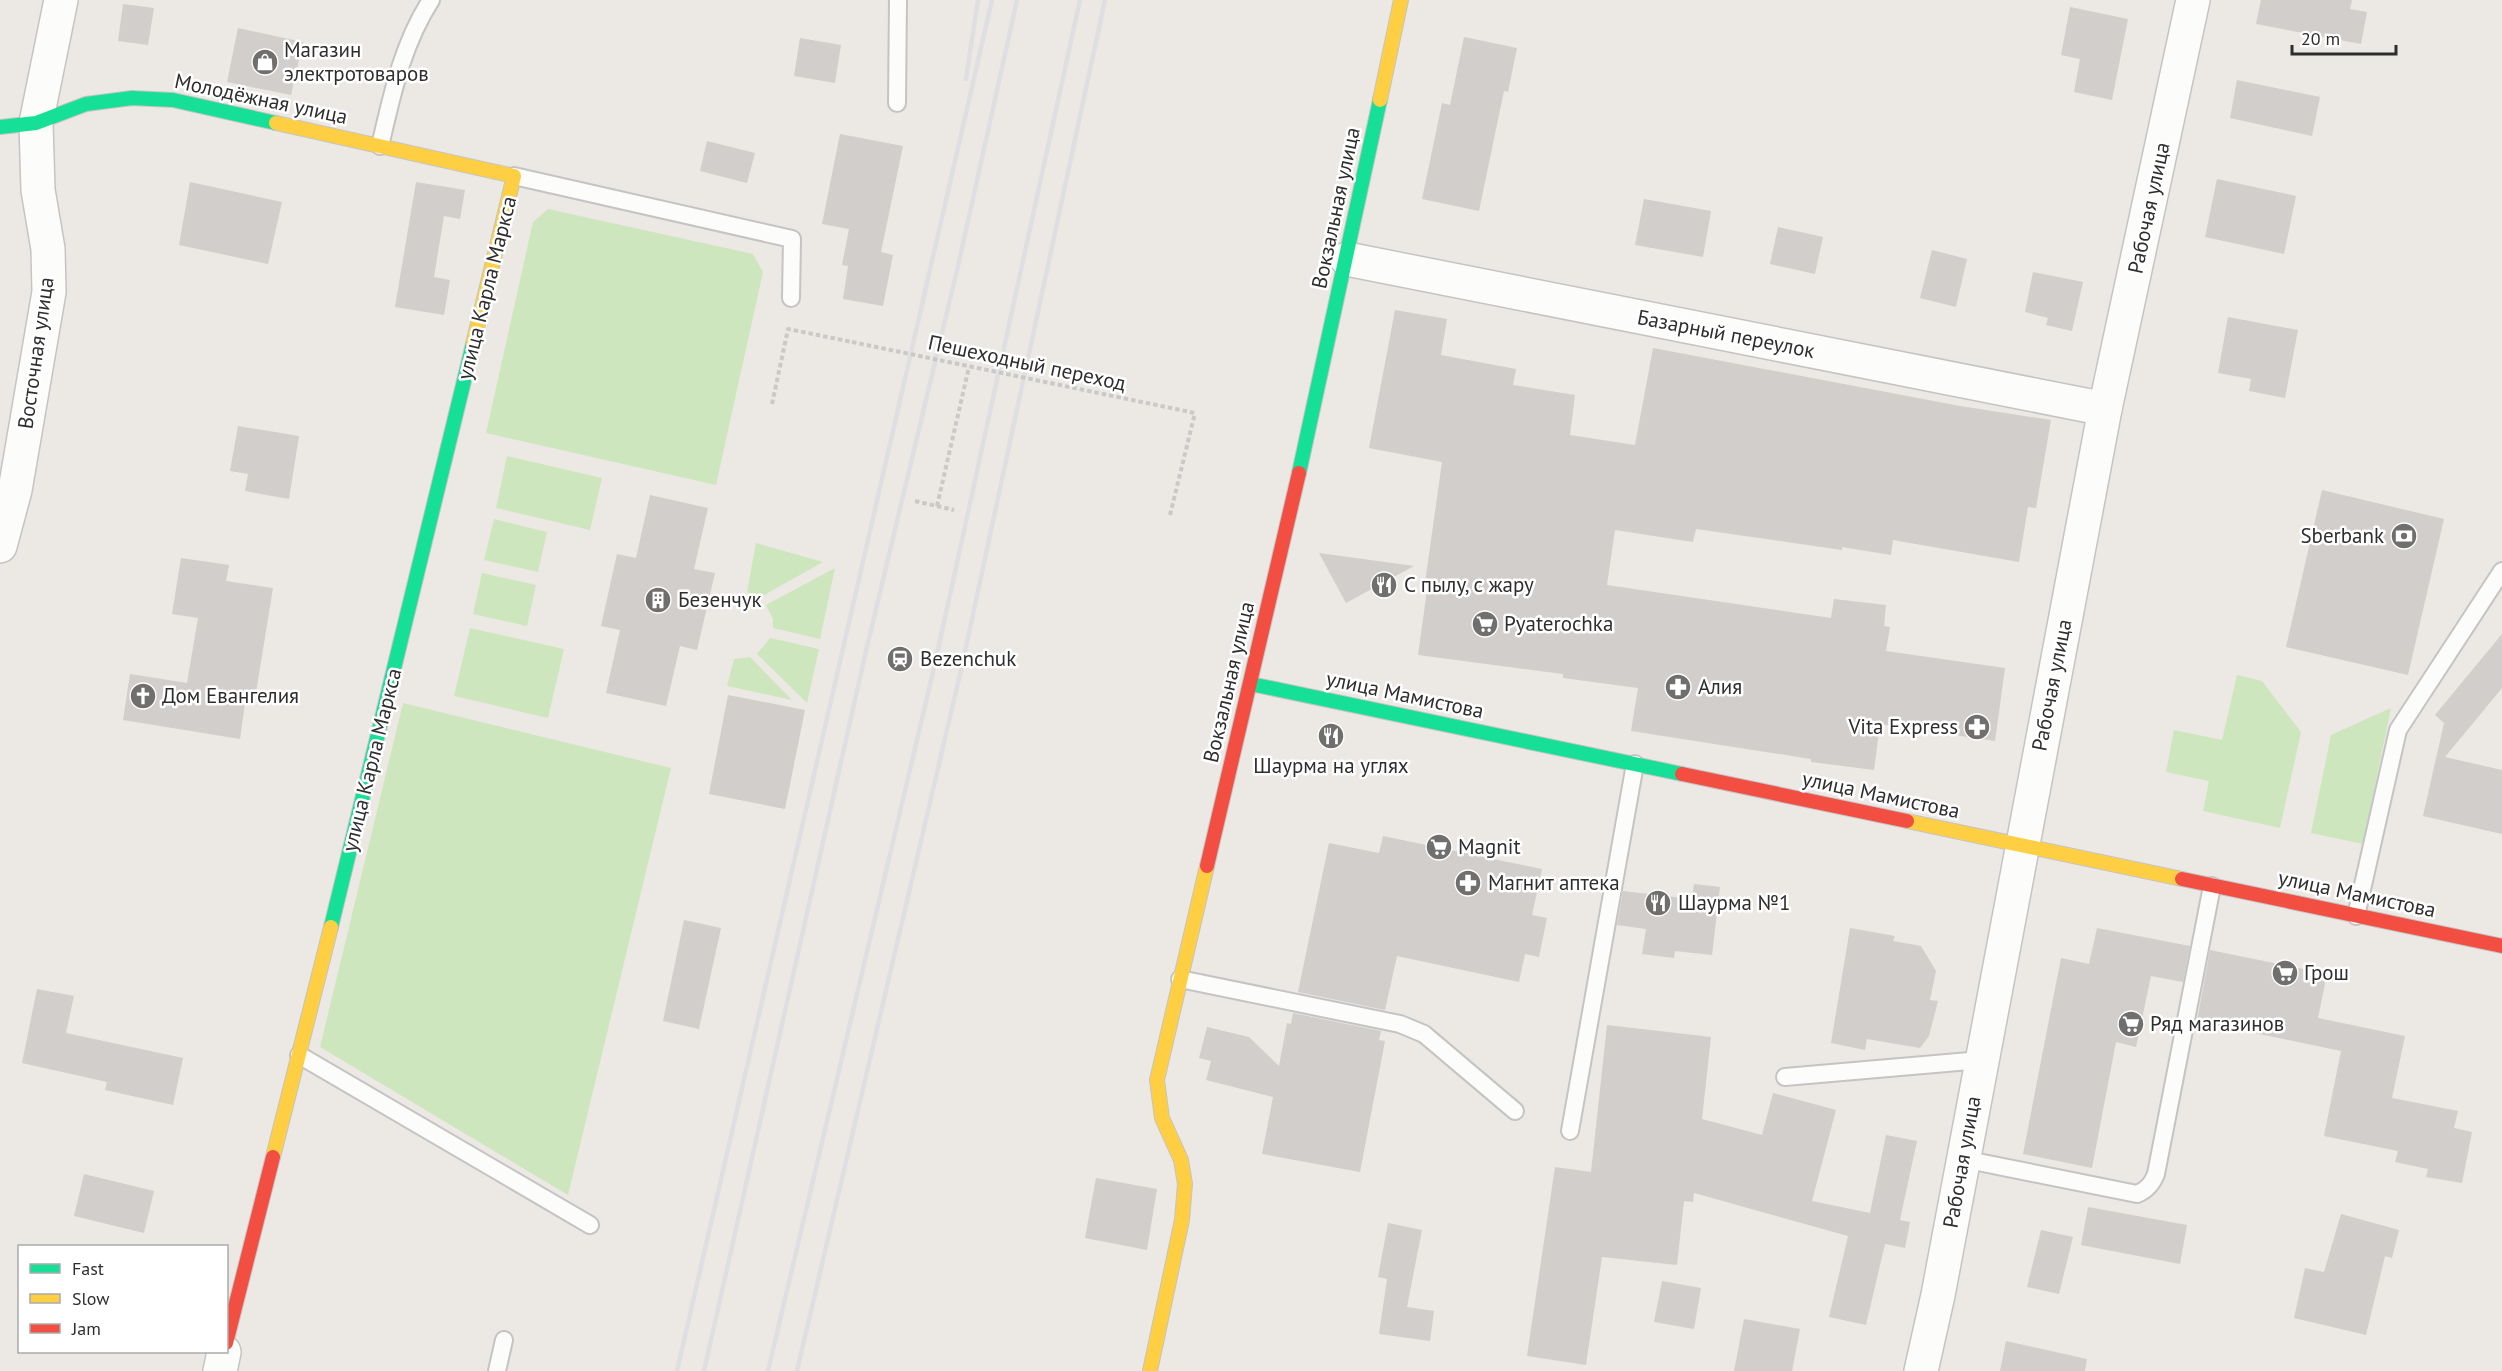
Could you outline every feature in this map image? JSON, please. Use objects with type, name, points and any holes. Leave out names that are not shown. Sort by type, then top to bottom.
[{"type":"street","points":[[36,123],[61,0]]},
{"type":"street","name":"Вокзальная улица","points":[[1150,1371],[1182,1220],[1185,1184],[1181,1160],[1162,1118],[1157,1080],[1251,684],[1347,259],[1401,0]]},
{"type":"street","name":"Рабочая улица","points":[[1921,1371],[1938,1295],[2105,409],[2193,0]]},
{"type":"street","name":"Молодёжная улица","points":[[0,127],[36,123],[58,112],[86,105],[132,98],[173,100],[514,176]]},
{"type":"street","name":"Восточная улица","points":[[0,546],[15,490],[49,292],[48,249],[38,190],[36,123]]},
{"type":"street","name":"улица Карла Маркса","points":[[228,1335],[299,1055],[514,176]]},
{"type":"street","name":"Базарный переулок","points":[[1347,259],[2105,409]]},
{"type":"street","name":"улица Мамистова","points":[[1251,684],[2502,946]]},
{"type":"street","points":[[220,1371],[225,1353]]},
{"type":"lane","points":[[380,146],[399,66],[410,37],[431,0]]},
{"type":"lane","points":[[897,103],[898,0]]},
{"type":"lane","points":[[514,176],[792,239],[791,298]]},
{"type":"lane","points":[[2356,916],[2398,730],[2502,571]]},
{"type":"lane","points":[[1570,1131],[1635,764]]},
{"type":"lane","points":[[1963,1159],[2137,1194],[2152,1183],[2156,1174],[2212,886]]},
{"type":"lane","points":[[1180,979],[1400,1024],[1424,1034],[1515,1111]]},
{"type":"lane","points":[[299,1055],[590,1225]]},
{"type":"lane","points":[[1785,1077],[1981,1060]]},
{"type":"lane","points":[[497,1371],[504,1340]]},
{"type":"path","name":"Пешеходный переход","points":[[772,404],[788,328],[1195,413],[1170,515]]},
{"type":"path","points":[[937,506],[969,367]]},
{"type":"path","points":[[915,501],[954,510]]},
{"type":"green space","points":[[548,209],[753,254],[763,272],[716,485],[486,433],[533,222]]},
{"type":"green space","points":[[507,456],[602,478],[590,530],[496,508]]},
{"type":"green space","points":[[494,519],[547,532],[538,572],[484,560]]},
{"type":"green space","points":[[756,543],[823,562],[759,598],[747,592]]},
{"type":"green space","points":[[835,568],[820,639],[773,628],[773,619],[766,605]]},
{"type":"green space","points":[[482,573],[536,585],[527,626],[473,614]]},
{"type":"green space","points":[[470,628],[564,649],[548,718],[454,696]]},
{"type":"green space","points":[[770,638],[819,649],[807,703],[757,654]]},
{"type":"green space","points":[[750,657],[792,700],[727,686],[734,659]]},
{"type":"green space","points":[[2237,675],[2262,681],[2301,732],[2280,828],[2203,811],[2209,781],[2166,772],[2174,730],[2222,740]]},
{"type":"green space","points":[[403,703],[671,768],[568,1195],[320,1047]]},
{"type":"green space","points":[[2391,708],[2363,844],[2311,833],[2331,735]]},
{"type":"building","points":[[2261,0],[2352,0],[2350,9],[2367,12],[2361,44],[2256,24]]},
{"type":"building","points":[[123,4],[154,8],[148,45],[118,41]]},
{"type":"building","points":[[2070,7],[2128,19],[2112,100],[2074,92],[2080,59],[2061,55]]},
{"type":"building","name":"Магазин электротоваров","points":[[238,28],[303,42],[291,95],[227,82]]},
{"type":"building","points":[[1464,37],[1517,48],[1508,92],[1504,91],[1479,211],[1422,199],[1442,103],[1450,105]]},
{"type":"building","points":[[800,38],[841,45],[835,83],[794,76]]},
{"type":"building","points":[[2237,80],[2320,97],[2312,136],[2230,118]]},
{"type":"building","points":[[840,134],[903,146],[881,252],[893,255],[883,306],[843,299],[848,266],[842,265],[849,229],[822,224]]},
{"type":"building","points":[[707,141],[755,153],[747,183],[700,171]]},
{"type":"building","points":[[2217,179],[2296,196],[2284,254],[2205,237]]},
{"type":"building","points":[[190,182],[282,202],[268,264],[179,245]]},
{"type":"building","points":[[416,182],[465,190],[460,219],[444,216],[434,277],[450,280],[444,315],[395,307]]},
{"type":"building","points":[[1644,199],[1711,211],[1703,257],[1635,245]]},
{"type":"building","points":[[1778,227],[1823,237],[1815,274],[1770,264]]},
{"type":"building","points":[[1932,250],[1967,259],[1956,307],[1920,298]]},
{"type":"building","points":[[2033,272],[2083,282],[2072,331],[2046,325],[2048,318],[2025,312]]},
{"type":"building","points":[[1395,310],[1447,319],[1441,355],[1516,369],[1513,385],[1575,395],[1570,435],[1635,445],[1653,348],[1960,406],[2051,420],[2036,508],[2028,507],[2019,562],[1893,540],[1891,555],[1696,529],[1693,542],[1615,530],[1607,585],[1831,618],[1834,599],[1886,605],[1884,626],[1890,627],[1886,651],[2005,668],[1995,741],[1880,724],[1874,770],[1811,762],[1811,759],[1631,731],[1638,688],[1563,678],[1563,674],[1418,655],[1428,583],[1425,583],[1442,462],[1369,448]]},
{"type":"building","points":[[2228,317],[2298,330],[2285,398],[2249,391],[2251,379],[2218,373]]},
{"type":"building","points":[[238,426],[299,436],[289,499],[245,491],[248,474],[230,471]]},
{"type":"building","points":[[2322,490],[2444,519],[2408,675],[2286,647]]},
{"type":"building","name":"Безенчук","points":[[650,495],[708,508],[694,569],[715,573],[697,650],[680,646],[666,706],[606,693],[620,630],[601,626],[617,554],[636,558]]},
{"type":"building","points":[[1319,553],[1414,566],[1346,603]]},
{"type":"building","points":[[181,558],[229,565],[226,581],[273,588],[254,705],[245,703],[240,739],[123,720],[130,674],[187,683],[198,618],[172,614]]},
{"type":"building","points":[[2502,634],[2502,688],[2445,757],[2502,770],[2502,834],[2423,816],[2444,723],[2435,715]]},
{"type":"building","points":[[728,695],[805,710],[785,809],[709,794]]},
{"type":"building","points":[[1383,836],[1542,869],[1532,915],[1547,918],[1539,957],[1525,954],[1519,982],[1397,956],[1385,1010],[1298,992],[1329,843],[1379,853]]},
{"type":"building","points":[[1694,884],[1720,887],[1712,955],[1675,951],[1674,958],[1642,954],[1646,929],[1617,925],[1623,891],[1692,899]]},
{"type":"building","points":[[684,920],[721,928],[699,1029],[663,1021]]},
{"type":"building","points":[[1850,928],[1895,936],[1893,941],[1921,946],[1936,971],[1930,1000],[1938,1001],[1929,1036],[1920,1048],[1867,1039],[1865,1050],[1831,1043]]},
{"type":"building","points":[[2097,928],[2190,946],[2183,982],[2151,976],[2136,1047],[2116,1042],[2092,1168],[2023,1154],[2061,958],[2089,964]]},
{"type":"building","points":[[2210,950],[2327,974],[2318,1018],[2405,1036],[2392,1098],[2458,1111],[2454,1128],[2472,1132],[2462,1183],[2426,1177],[2428,1169],[2395,1162],[2398,1151],[2324,1136],[2341,1051],[2197,1021]]},
{"type":"building","points":[[37,989],[74,996],[66,1033],[183,1058],[173,1105],[105,1090],[107,1082],[22,1063]]},
{"type":"building","points":[[1293,1013],[1381,1031],[1379,1040],[1385,1041],[1360,1172],[1262,1154],[1273,1097],[1206,1080],[1211,1061],[1199,1058],[1207,1027],[1249,1037],[1279,1066],[1287,1023],[1291,1024]]},
{"type":"building","points":[[1607,1025],[1711,1037],[1702,1119],[1762,1135],[1773,1093],[1836,1110],[1812,1201],[1870,1213],[1886,1135],[1917,1141],[1900,1220],[1910,1222],[1905,1248],[1885,1244],[1866,1325],[1829,1317],[1848,1236],[1694,1193],[1693,1202],[1684,1201],[1677,1265],[1602,1257],[1586,1365],[1527,1356],[1555,1167],[1591,1172]]},
{"type":"building","points":[[84,1174],[154,1191],[144,1233],[74,1216]]},
{"type":"building","points":[[1096,1178],[1157,1189],[1147,1250],[1085,1238]]},
{"type":"building","points":[[2088,1207],[2187,1225],[2180,1264],[2081,1245]]},
{"type":"building","points":[[2341,1214],[2399,1230],[2392,1258],[2385,1256],[2366,1335],[2294,1318],[2305,1268],[2324,1272]]},
{"type":"building","points":[[1388,1223],[1422,1230],[1407,1307],[1434,1311],[1430,1341],[1379,1334],[1387,1279],[1378,1277]]},
{"type":"building","points":[[2041,1230],[2073,1237],[2059,1294],[2027,1287]]},
{"type":"building","points":[[1662,1281],[1701,1288],[1694,1329],[1654,1322]]},
{"type":"building","points":[[1744,1319],[1800,1329],[1792,1371],[1734,1371]]},
{"type":"building","points":[[2006,1341],[2087,1359],[2085,1371],[2000,1371]]},
{"type":"railway","points":[[966,79],[978,0]]},
{"type":"railway","points":[[677,1371],[992,0]]},
{"type":"railway","points":[[704,1371],[866,651],[958,266],[1017,0]]},
{"type":"railway","points":[[768,1371],[934,668],[1080,0]]},
{"type":"railway","points":[[797,1371],[961,670],[1105,0]]},
{"type":"traffic: fast","points":[[0,127],[36,123],[86,104],[132,98],[173,100],[276,123]]},
{"type":"traffic: fast","points":[[1299,473],[1380,100]]},
{"type":"traffic: fast","points":[[331,927],[473,344]]},
{"type":"traffic: fast","points":[[1251,684],[1682,774]]},
{"type":"traffic: slow","points":[[1380,100],[1401,0]]},
{"type":"traffic: slow","points":[[276,123],[514,176],[473,344]]},
{"type":"traffic: slow","points":[[1907,821],[2182,879]]},
{"type":"traffic: slow","points":[[1150,1371],[1182,1220],[1185,1184],[1181,1160],[1162,1118],[1157,1080],[1207,866]]},
{"type":"traffic: slow","points":[[273,1157],[331,927]]},
{"type":"traffic: jam","points":[[1207,866],[1299,473]]},
{"type":"traffic: jam","points":[[1682,774],[1907,821]]},
{"type":"traffic: jam","points":[[2182,879],[2502,946]]},
{"type":"traffic: jam","points":[[228,1335],[273,1157]]},
{"type":"place","name":"Магазин электротоваров","points":[[265,62]]},
{"type":"place","name":"Sberbank","points":[[2404,536]]},
{"type":"place","name":"С пылу, с жару","points":[[1384,585]]},
{"type":"place","name":"Безенчук","points":[[658,600]]},
{"type":"place","name":"Pyaterochka","points":[[1485,624]]},
{"type":"place","name":"Bezenchuk","points":[[900,659]]},
{"type":"place","name":"Алия","points":[[1678,687]]},
{"type":"place","name":"Дом Евангелия","points":[[143,696]]},
{"type":"place","name":"Vita Express","points":[[1977,727]]},
{"type":"place","name":"Шаурма на углях","points":[[1331,736]]},
{"type":"place","name":"Magnit","points":[[1439,847]]},
{"type":"place","name":"Магнит аптека","points":[[1468,883]]},
{"type":"place","name":"Шаурма №1","points":[[1658,903]]},
{"type":"place","name":"Грош","points":[[2285,973]]},
{"type":"place","name":"Ряд магазинов","points":[[2131,1024]]}]
